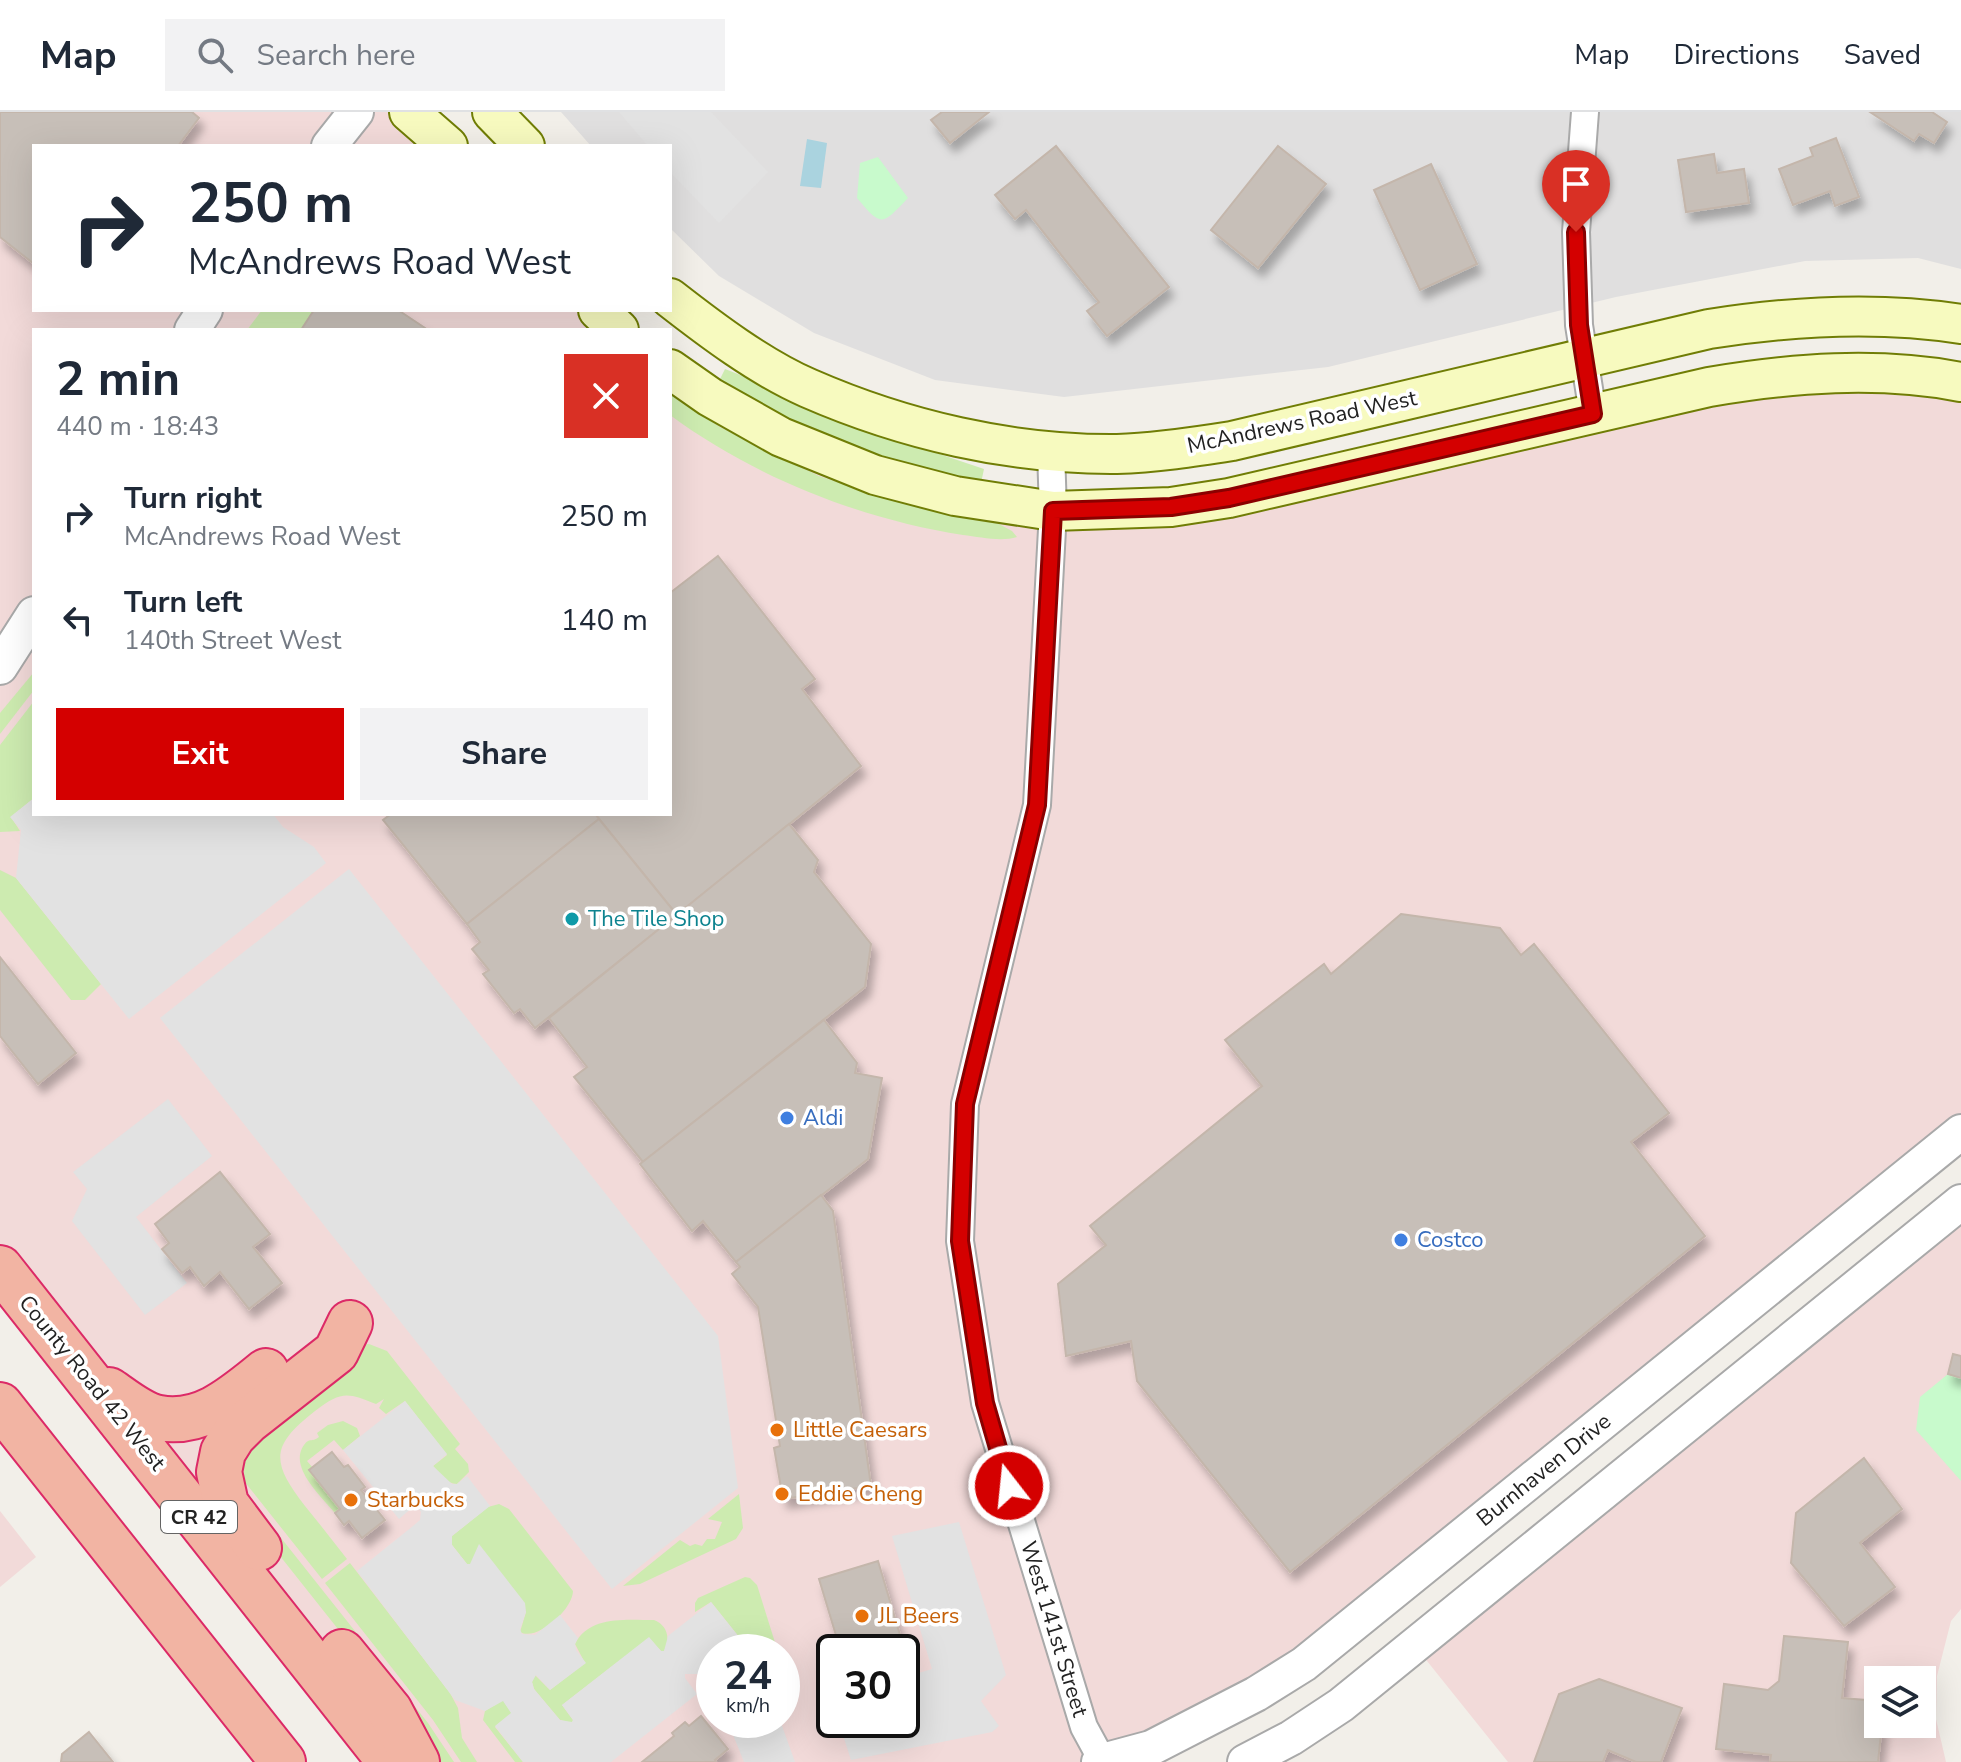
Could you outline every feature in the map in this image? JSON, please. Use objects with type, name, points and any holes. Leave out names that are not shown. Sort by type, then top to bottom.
[{"type":"highway","name":"County Road 42 West","points":[[0,1268],[390,1762]]},
{"type":"highway","points":[[83,1372],[137,1409],[157,1418],[190,1418],[212,1411],[229,1400],[318,1330],[350,1323],[336,1352],[233,1436],[223,1452],[219,1472],[226,1504],[390,1711],[417,1762]]},
{"type":"highway","points":[[0,1405],[283,1762]]},
{"type":"main road","points":[[409,112],[446,144]]},
{"type":"main road","points":[[492,112],[523,144]]},
{"type":"main road","name":"McAndrews Road West","points":[[672,299],[740,349],[806,387],[895,421],[953,436],[1051,451],[1117,454],[1175,450],[1232,441],[1709,329],[1818,317],[1961,324]]},
{"type":"main road","points":[[600,312],[617,328]]},
{"type":"main road","points":[[672,370],[710,397],[781,437],[875,475],[955,496],[1053,511],[1171,507],[1229,498],[1709,387],[1816,372],[1875,373],[1961,382]]},
{"type":"street","points":[[331,144],[356,112]]},
{"type":"street","points":[[1585,112],[1576,232],[1579,325],[1593,414]]},
{"type":"street","name":"West 141st Street","points":[[1051,451],[1053,511],[1037,805],[965,1104],[960,1241],[985,1403],[1084,1727],[1101,1762]]},
{"type":"street","points":[[0,667],[32,617]]},
{"type":"street","name":"Burnhaven Drive","points":[[1101,1762],[1151,1748],[1256,1694],[1304,1664],[1961,1132]]},
{"type":"street","points":[[1245,1762],[1291,1738],[1341,1705],[1961,1202]]},
{"type":"shaded area","points":[[0,112],[409,112],[446,144],[32,144],[32,312],[600,312],[617,328],[32,328],[32,816],[672,816],[672,370],[875,475],[1171,507],[1709,387],[1961,382],[1961,1132],[1355,1624],[1099,1762],[390,1762],[0,1268]]},
{"type":"shaded area","points":[[561,112],[1961,112],[1961,269],[1918,258],[1805,261],[1616,297],[1328,367],[1064,397],[935,380],[814,333],[719,276],[672,230],[672,144],[589,144]]},
{"type":"shaded area","points":[[619,112],[711,112],[768,172],[719,223],[672,174],[672,144],[646,144]]},
{"type":"shaded area","points":[[32,800],[32,816],[275,816],[283,827],[314,847],[326,863],[129,1019],[16,878],[21,830],[10,817]]},
{"type":"shaded area","points":[[349,869],[718,1336],[738,1488],[612,1589],[160,1018]]},
{"type":"shaded area","points":[[168,1099],[212,1156],[136,1217],[187,1283],[145,1315],[72,1221],[87,1189],[73,1172]]},
{"type":"shaded area","points":[[1961,1202],[1961,1609],[1951,1621],[1937,1676],[1936,1719],[1946,1762],[1508,1762],[1415,1646]]},
{"type":"shaded area","points":[[405,1401],[447,1454],[433,1466],[452,1484],[467,1476],[490,1506],[452,1536],[452,1545],[470,1564],[479,1544],[525,1603],[526,1612],[520,1629],[522,1634],[535,1635],[560,1615],[578,1638],[576,1650],[586,1663],[550,1690],[536,1675],[532,1682],[534,1689],[560,1720],[572,1722],[562,1705],[649,1637],[664,1651],[668,1636],[711,1602],[737,1634],[696,1634],[696,1674],[685,1674],[685,1678],[696,1695],[611,1762],[523,1762],[495,1726],[511,1713],[503,1701],[485,1711],[455,1700],[357,1571],[420,1520],[421,1512],[414,1506],[399,1519],[343,1450]]},
{"type":"shaded area","points":[[0,1511],[36,1557],[0,1587]]},
{"type":"shaded area","points":[[959,1522],[1006,1675],[981,1701],[999,1726],[992,1732],[851,1760],[844,1738],[920,1738],[920,1673],[932,1669],[892,1536]]},
{"type":"shaded area","points":[[734,1738],[786,1738],[795,1762],[744,1762]]},
{"type":"green space","points":[[878,157],[908,198],[893,214],[882,219],[872,214],[857,198],[860,163]]},
{"type":"green space","points":[[260,312],[313,312],[302,328],[248,328]]},
{"type":"green space","points":[[725,369],[856,426],[984,469],[981,483],[878,455],[782,416],[719,381]]},
{"type":"green space","points":[[672,394],[720,427],[819,476],[898,502],[997,523],[1017,537],[990,539],[924,528],[847,506],[772,476],[672,416]]},
{"type":"green space","points":[[32,674],[32,693],[0,734],[0,713]]},
{"type":"green space","points":[[32,704],[32,800],[11,817],[20,831],[0,832],[0,745]]},
{"type":"green space","points":[[0,870],[16,878],[101,984],[85,1000],[71,1000],[0,910]]},
{"type":"green space","points":[[369,1344],[387,1351],[460,1444],[455,1449],[468,1464],[469,1472],[457,1484],[441,1475],[433,1466],[447,1455],[405,1401],[386,1414],[379,1408],[384,1399],[376,1404],[358,1397],[344,1396],[324,1404],[290,1434],[280,1455],[281,1466],[294,1491],[347,1559],[322,1579],[240,1476],[233,1460],[362,1345]]},
{"type":"green space","points":[[1948,1374],[1961,1378],[1961,1481],[1916,1430],[1920,1397]]},
{"type":"green space","points":[[343,1421],[357,1428],[360,1436],[343,1450],[334,1440],[307,1461],[313,1468],[310,1471],[340,1509],[335,1513],[303,1472],[300,1454],[306,1443],[319,1437],[317,1433],[328,1425]]},
{"type":"green space","points":[[235,1480],[428,1723],[454,1762],[440,1762],[422,1735],[238,1503]]},
{"type":"green space","points":[[739,1494],[743,1528],[736,1539],[640,1584],[623,1586],[680,1540],[690,1546],[702,1546],[707,1539],[715,1539],[722,1522],[708,1519]]},
{"type":"green space","points":[[499,1504],[509,1509],[573,1591],[561,1615],[544,1628],[527,1634],[520,1632],[526,1612],[473,1560],[467,1564],[452,1545],[452,1536],[488,1507]]},
{"type":"green space","points":[[350,1563],[450,1693],[458,1708],[462,1738],[477,1762],[461,1762],[433,1720],[325,1583]]},
{"type":"green space","points":[[745,1577],[750,1578],[757,1585],[772,1634],[737,1634],[711,1602],[695,1612],[698,1598]]},
{"type":"green space","points":[[654,1620],[666,1632],[664,1651],[649,1638],[562,1705],[572,1723],[560,1720],[534,1689],[532,1682],[535,1675],[550,1690],[585,1663],[575,1644],[589,1628],[610,1621]]},
{"type":"green space","points":[[503,1700],[512,1713],[495,1727],[523,1762],[515,1762],[483,1720],[485,1711]]},
{"type":"water","points":[[807,139],[827,143],[821,188],[800,186]]},
{"type":"building","points":[[0,112],[192,112],[199,118],[180,144],[32,144],[32,262],[0,237]]},
{"type":"building","points":[[942,112],[989,112],[950,143],[931,120]]},
{"type":"building","points":[[1870,112],[1932,112],[1947,122],[1934,143],[1919,134],[1914,141]]},
{"type":"building","points":[[1836,138],[1859,197],[1835,206],[1830,191],[1793,205],[1779,169],[1813,156],[1810,148]]},
{"type":"building","points":[[1056,146],[1169,287],[1107,336],[1087,311],[1099,302],[1026,210],[1015,219],[995,195]]},
{"type":"building","points":[[1278,146],[1326,184],[1258,268],[1211,230]]},
{"type":"building","points":[[1714,154],[1717,173],[1744,169],[1749,203],[1686,212],[1678,160]]},
{"type":"building","points":[[1431,164],[1477,264],[1420,290],[1374,190]]},
{"type":"building","points":[[313,312],[401,312],[425,328],[302,328]]},
{"type":"building","points":[[718,556],[815,679],[802,689],[861,766],[677,915],[597,816],[672,816],[672,591]]},
{"type":"building","points":[[388,816],[597,816],[599,819],[467,924],[383,820]]},
{"type":"building","name":"The Tile Shop","points":[[599,819],[677,915],[535,1028],[520,1009],[514,1013],[483,974],[489,970],[472,949],[480,942],[467,924]]},
{"type":"building","points":[[789,824],[818,860],[814,872],[871,944],[865,987],[643,1162],[574,1077],[587,1067],[549,1018]]},
{"type":"building","name":"Costco","points":[[1401,914],[1500,928],[1521,955],[1534,944],[1669,1113],[1631,1142],[1705,1236],[1290,1572],[1137,1381],[1131,1341],[1066,1356],[1058,1284],[1106,1245],[1090,1226],[1262,1086],[1225,1040],[1324,964],[1331,974]]},
{"type":"building","points":[[0,957],[76,1053],[38,1084],[0,1036]]},
{"type":"building","name":"Aldi","points":[[824,1020],[857,1063],[855,1073],[882,1078],[868,1159],[736,1262],[703,1221],[692,1231],[640,1164]]},
{"type":"building","points":[[220,1172],[270,1234],[253,1247],[282,1283],[249,1309],[220,1272],[204,1286],[190,1267],[182,1273],[162,1249],[169,1243],[155,1224]]},
{"type":"building","points":[[821,1195],[833,1211],[871,1486],[783,1499],[774,1448],[780,1446],[758,1307],[732,1274],[740,1267],[736,1262]]},
{"type":"building","points":[[1953,1354],[1961,1356],[1961,1378],[1948,1374]]},
{"type":"building","name":"Starbucks","points":[[332,1452],[344,1467],[348,1465],[365,1487],[361,1490],[385,1520],[362,1538],[349,1521],[344,1525],[335,1513],[340,1509],[309,1470]]},
{"type":"building","points":[[1864,1458],[1902,1509],[1860,1543],[1895,1587],[1844,1626],[1791,1563],[1796,1513]]},
{"type":"building","name":"JL Beers","points":[[878,1561],[900,1634],[836,1634],[819,1579]]},
{"type":"building","points":[[1784,1636],[1848,1642],[1842,1698],[1864,1700],[1864,1738],[1881,1738],[1878,1762],[1770,1762],[1771,1755],[1716,1749],[1724,1684],[1768,1690],[1779,1681]]},
{"type":"building","points":[[1599,1679],[1682,1708],[1661,1762],[1636,1762],[1608,1750],[1603,1762],[1534,1762],[1559,1694]]},
{"type":"building","points":[[696,1720],[696,1738],[719,1738],[728,1749],[716,1762],[642,1762],[674,1736],[672,1733],[685,1722],[689,1726]]},
{"type":"building","points":[[89,1732],[113,1762],[61,1762],[62,1754]]},
{"type":"place","name":"The Tile Shop","points":[[572,919]]},
{"type":"place","name":"Aldi","points":[[787,1118]]},
{"type":"place","name":"Costco","points":[[1401,1240]]},
{"type":"place","name":"Little Caesars","points":[[777,1430]]},
{"type":"place","name":"Eddie Cheng","points":[[782,1494]]},
{"type":"place","name":"Starbucks","points":[[351,1500]]},
{"type":"place","name":"JL Beers","points":[[862,1616]]},
{"type":"route","points":[[1009,1486],[985,1403],[960,1241],[965,1104],[1037,805],[1053,511],[1171,507],[1229,498],[1593,414],[1579,325],[1576,232]]}]
